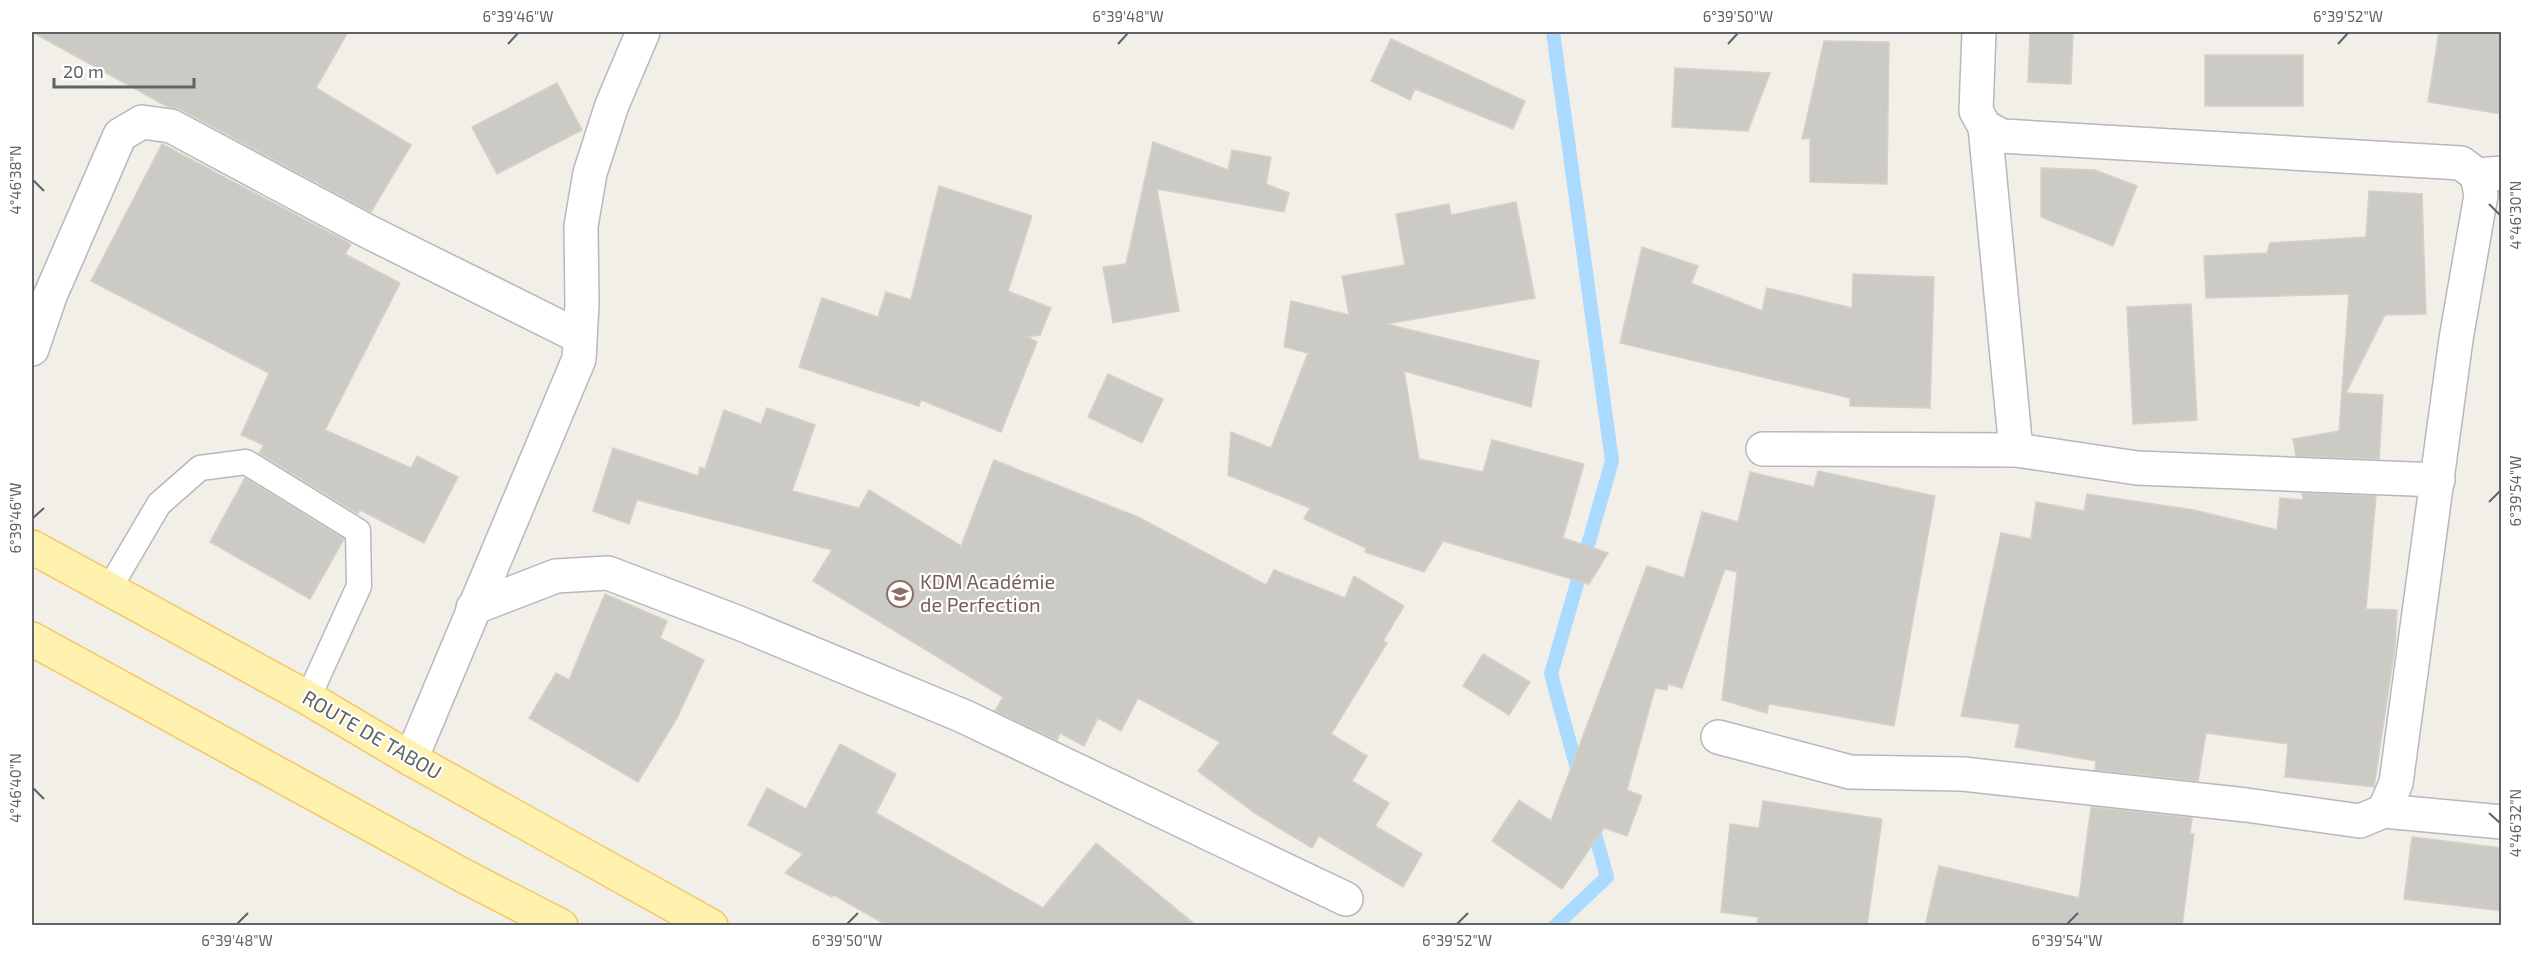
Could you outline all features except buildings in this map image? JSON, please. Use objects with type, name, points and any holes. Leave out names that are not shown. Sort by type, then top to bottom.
[{"type":"main road","name":"ROUTE DE TABOU","points":[[32,548],[308,698],[699,923]]},
{"type":"main road","points":[[32,639],[464,876],[561,926]]},
{"type":"street","points":[[411,759],[579,359],[581,226],[590,173],[612,105],[643,32]]},
{"type":"street","points":[[1979,32],[1976,111],[1985,127],[2016,450]]},
{"type":"street","points":[[32,349],[50,296],[120,135],[142,122],[171,126],[369,232],[580,337]]},
{"type":"street","points":[[1985,127],[2002,136],[2461,163],[2489,174],[2481,195],[2456,339],[2396,783],[2384,812]]},
{"type":"street","points":[[1763,449],[2016,450],[2137,468],[2438,480]]},
{"type":"street","points":[[473,608],[556,576],[608,573],[739,623],[963,716],[1346,899]]},
{"type":"street","points":[[1718,737],[1851,772],[1963,774],[2246,805],[2360,821],[2384,812],[2502,822]]},
{"type":"lane","points":[[109,589],[159,504],[200,468],[246,462],[358,531],[359,586],[308,698]]},
{"type":"waterway","points":[[1553,32],[1612,461],[1551,674],[1579,776]]},
{"type":"waterway","points":[[1555,926],[1607,877],[1592,823]]},
{"type":"place","name":"KDM Académie de Perfection","points":[[900,594]]}]
